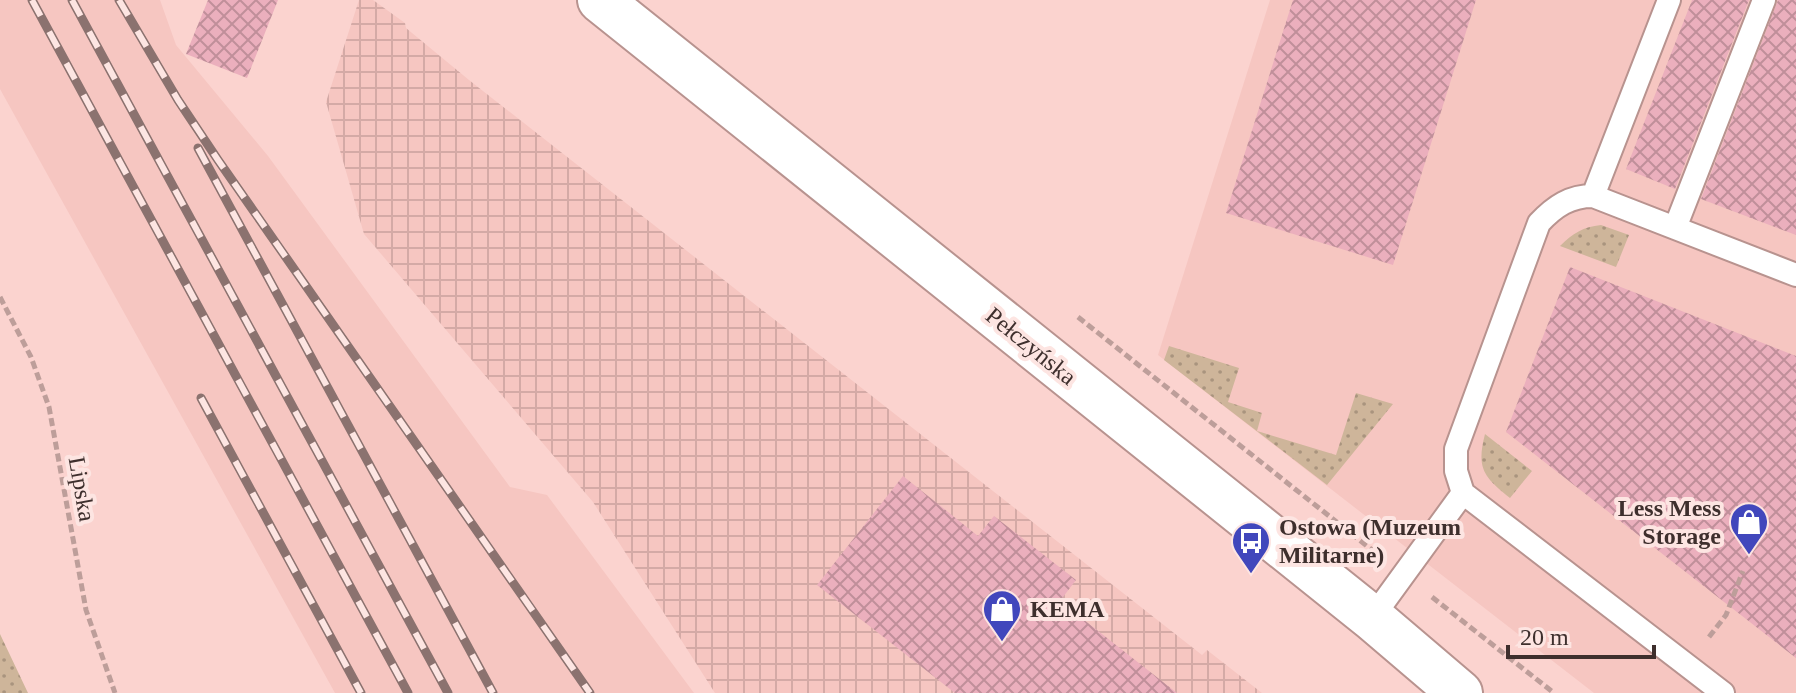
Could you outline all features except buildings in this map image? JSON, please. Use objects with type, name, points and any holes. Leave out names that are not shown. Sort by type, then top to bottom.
[{"type":"main road","name":"Pełczyńska","points":[[600,0],[1372,618],[1460,693]]},
{"type":"lane","points":[[1593,196],[1669,0]]},
{"type":"lane","points":[[1675,228],[1764,0]]},
{"type":"lane","points":[[1723,693],[1463,493],[1456,471],[1456,449],[1539,223],[1564,202],[1578,196],[1593,196],[1796,275]]},
{"type":"lane","points":[[1372,618],[1463,493]]},
{"type":"path","name":"Lipska","points":[[0,297],[31,357],[49,407],[86,610],[115,693]]},
{"type":"path","points":[[1076,315],[1554,693]]},
{"type":"path","points":[[1687,666],[1726,615],[1743,571]]},
{"type":"shaded area","points":[[0,0],[160,0],[176,45],[268,156],[510,487],[547,495],[694,693],[335,693],[0,89]]},
{"type":"shaded area","points":[[359,0],[373,0],[405,23],[406,28],[469,80],[1202,655],[1207,650],[1262,693],[715,693],[593,502],[364,234],[326,102]]},
{"type":"shaded area","points":[[1270,0],[1796,0],[1796,693],[1594,693],[1158,355]]},
{"type":"shaded area","points":[[1601,225],[1629,235],[1616,267],[1560,246],[1579,231]]},
{"type":"shaded area","points":[[1169,346],[1239,368],[1228,402],[1262,413],[1257,431],[1336,455],[1356,393],[1393,404],[1327,485],[1164,360]]},
{"type":"shaded area","points":[[1485,434],[1532,471],[1510,498],[1484,471],[1481,456]]},
{"type":"shaded area","points":[[0,634],[28,693],[0,693]]},
{"type":"railway","points":[[32,0],[408,693]]},
{"type":"railway","points":[[72,0],[448,693]]},
{"type":"railway","points":[[119,0],[178,100],[218,160],[590,693]]},
{"type":"railway","points":[[198,148],[493,693]]},
{"type":"railway","points":[[201,398],[361,693]]},
{"type":"place","name":"Less Mess Storage","points":[[1749,556]]},
{"type":"place","name":"Ostowa (Muzeum Militarne)","points":[[1251,575]]},
{"type":"place","name":"KEMA","points":[[1002,643]]}]
